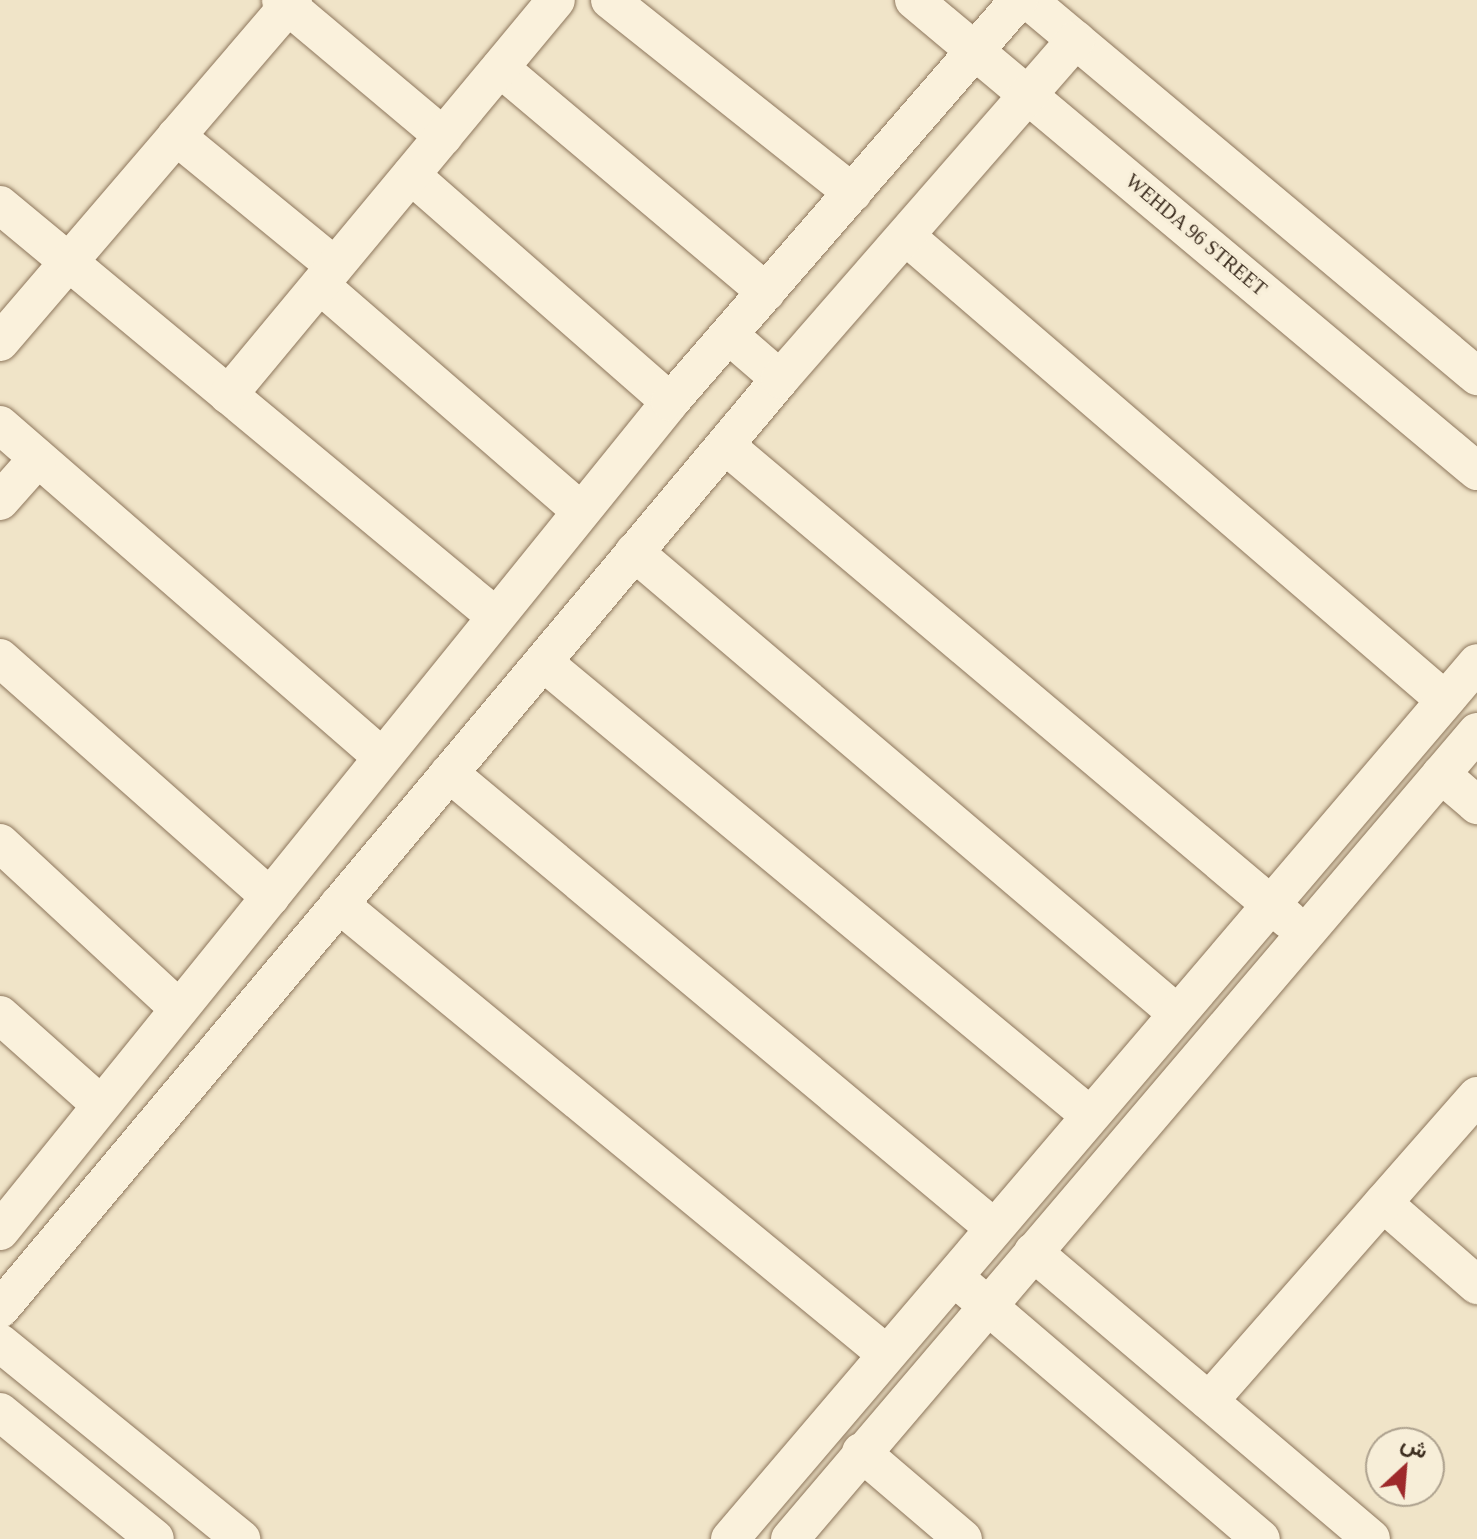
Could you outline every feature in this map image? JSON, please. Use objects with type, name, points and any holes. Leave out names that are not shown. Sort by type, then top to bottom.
[{"type":"street","points":[[228,395],[556,0]]},
{"type":"street","points":[[610,0],[853,193]]},
{"type":"street","name":"WEHDA 96 STREET","points":[[914,0],[1477,471]]},
{"type":"street","points":[[0,1231],[670,402],[1019,0]]},
{"type":"street","points":[[1028,0],[1477,376]]},
{"type":"street","points":[[0,342],[288,2],[443,136]]},
{"type":"street","points":[[0,1309],[780,379],[908,238],[1076,40]]},
{"type":"street","points":[[500,68],[766,292]]},
{"type":"street","points":[[176,136],[581,511]]},
{"type":"street","points":[[411,175],[670,402]]},
{"type":"street","points":[[0,205],[495,616]]},
{"type":"street","points":[[908,238],[1445,700]]},
{"type":"street","points":[[729,335],[780,379]]},
{"type":"street","points":[[0,425],[382,757]]},
{"type":"street","points":[[725,445],[1305,934]]},
{"type":"street","points":[[0,501],[38,458]]},
{"type":"street","points":[[634,552],[1174,1011]]},
{"type":"street","points":[[0,658],[270,897]]},
{"type":"street","points":[[543,662],[1088,1114]]},
{"type":"street","points":[[730,1539],[1174,1011],[1477,663]]},
{"type":"street","points":[[790,1539],[986,1305],[1477,732]]},
{"type":"street","points":[[449,773],[993,1227]]},
{"type":"street","points":[[1441,774],[1477,805]]},
{"type":"street","points":[[0,843],[179,1009]]},
{"type":"street","points":[[339,904],[885,1353]]},
{"type":"street","points":[[0,1015],[101,1105]]},
{"type":"street","points":[[1209,1401],[1477,1096]]},
{"type":"street","points":[[1383,1203],[1477,1285]]},
{"type":"street","points":[[1033,1252],[1371,1539]]},
{"type":"street","points":[[952,1276],[1261,1539]]},
{"type":"street","points":[[0,1343],[241,1539]]},
{"type":"street","points":[[0,1412],[155,1539]]},
{"type":"street","points":[[861,1452],[963,1539]]}]
